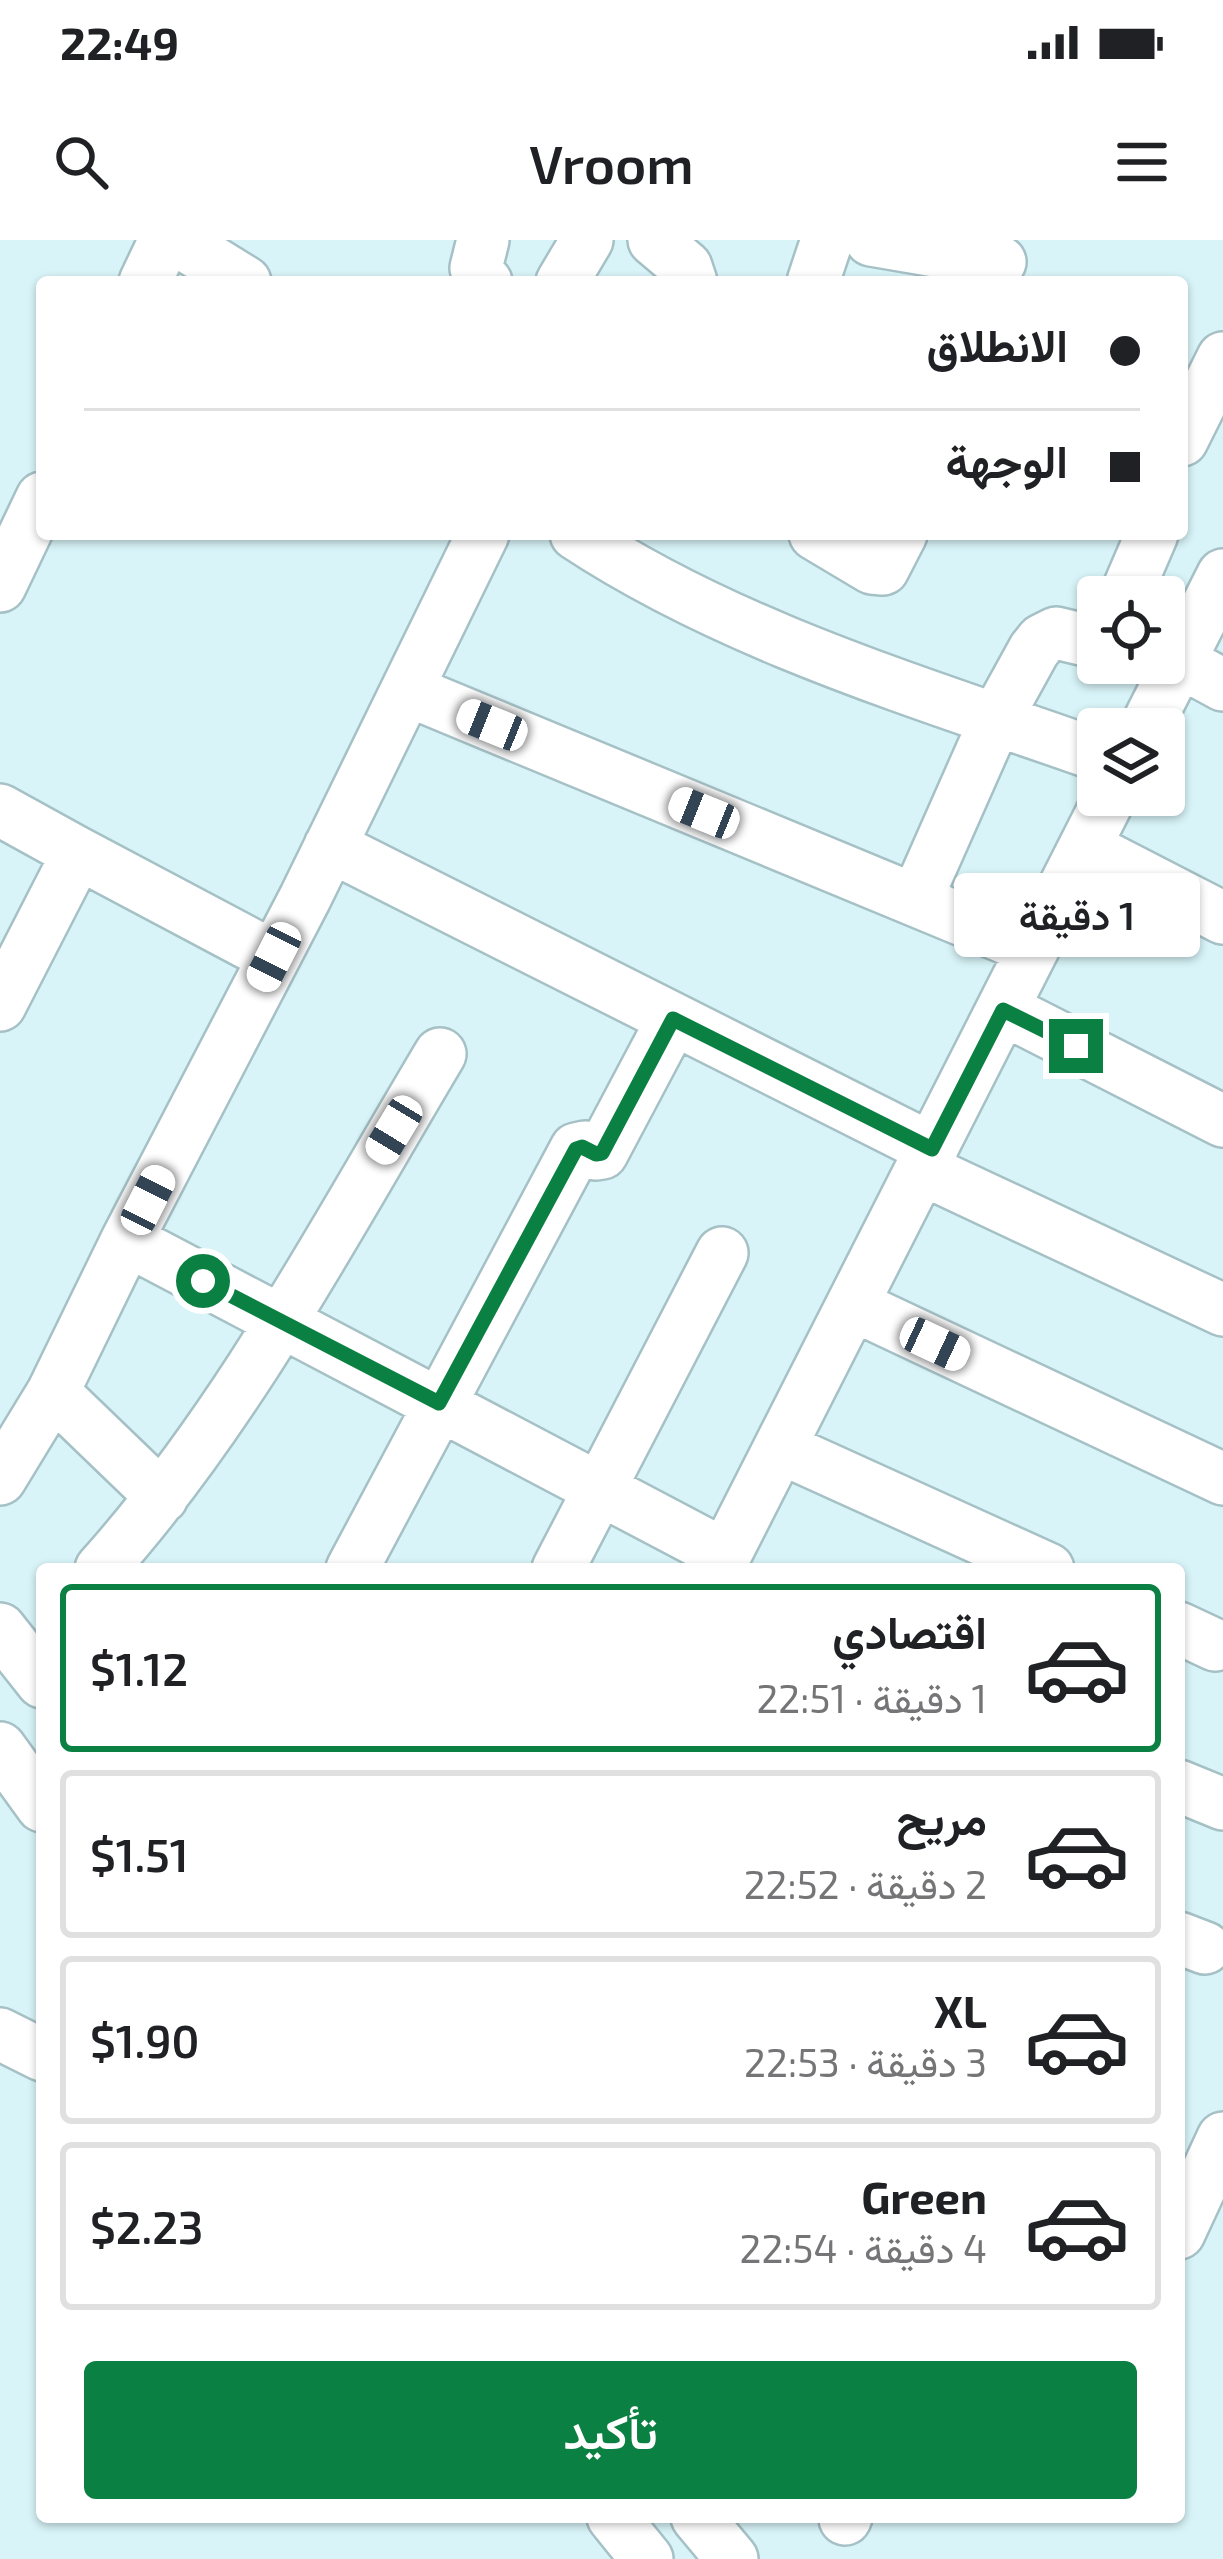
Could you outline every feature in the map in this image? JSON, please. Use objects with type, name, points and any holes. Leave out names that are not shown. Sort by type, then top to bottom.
[{"type":"street","points":[[148,276],[165,240]]},
{"type":"street","points":[[177,240],[235,276]]},
{"type":"street","points":[[478,276],[483,240]]},
{"type":"street","points":[[565,276],[586,240]]},
{"type":"street","points":[[653,240],[686,267],[689,276]]},
{"type":"street","points":[[815,276],[827,240]]},
{"type":"street","points":[[871,240],[1000,261]]},
{"type":"street","points":[[1188,428],[1223,358]]},
{"type":"street","points":[[0,586],[36,511]]},
{"type":"street","points":[[0,1479],[52,1392],[331,846],[480,540]]},
{"type":"street","points":[[586,540],[694,602],[842,663],[1077,748]]},
{"type":"street","points":[[825,540],[872,568],[883,569],[898,540]]},
{"type":"street","points":[[1134,576],[1149,540]]},
{"type":"street","points":[[1165,708],[1201,673],[1223,575]]},
{"type":"street","points":[[916,900],[1026,662],[1042,640],[1060,633],[1077,637]]},
{"type":"street","points":[[407,690],[1034,949]]},
{"type":"street","points":[[0,810],[274,957]]},
{"type":"street","points":[[127,1240],[600,1489],[721,1562],[1100,816]]},
{"type":"street","points":[[331,846],[673,1019],[927,1159],[1223,1310]]},
{"type":"street","points":[[1085,847],[1223,918]]},
{"type":"street","points":[[0,1005],[78,854]]},
{"type":"street","points":[[1003,1010],[1223,1120]]},
{"type":"street","points":[[355,1563],[576,1149],[602,1153],[673,1019]]},
{"type":"street","points":[[106,1563],[234,1397],[440,1054]]},
{"type":"street","points":[[561,1563],[722,1253]]},
{"type":"street","points":[[853,1305],[1223,1479]]},
{"type":"street","points":[[52,1392],[162,1496]]},
{"type":"street","points":[[781,1448],[1035,1563]]},
{"type":"street","points":[[0,1748],[36,1798]]},
{"type":"street","points":[[1185,1788],[1223,1804]]},
{"type":"street","points":[[0,2034],[36,2052]]},
{"type":"street","points":[[1185,2220],[1223,2138]]},
{"type":"street","points":[[618,2523],[647,2559]]},
{"type":"street","points":[[703,2523],[732,2559]]},
{"type":"route","points":[[203,1281],[439,1403],[576,1149],[602,1153],[673,1019],[932,1149],[1003,1010],[1076,1046]]}]
